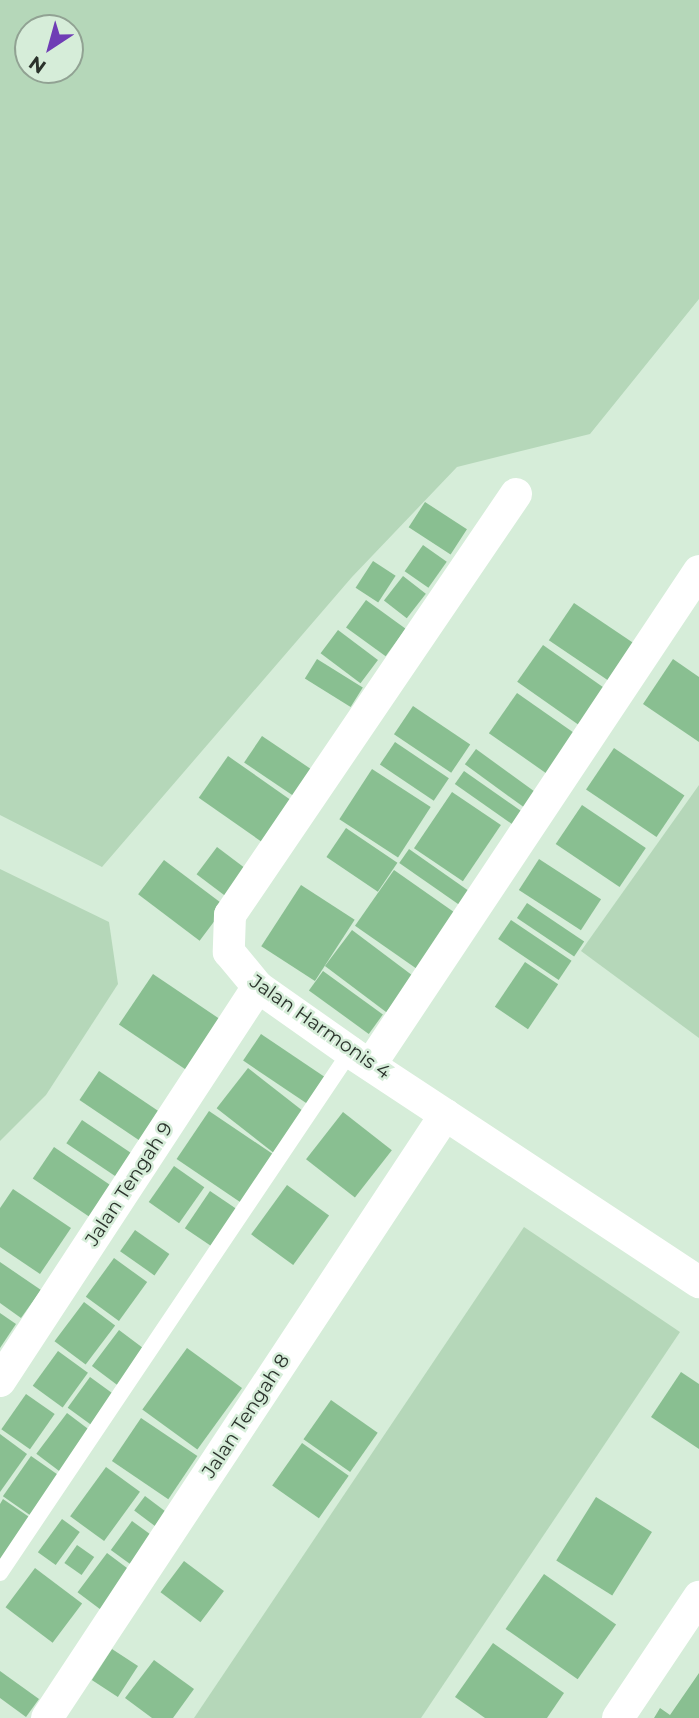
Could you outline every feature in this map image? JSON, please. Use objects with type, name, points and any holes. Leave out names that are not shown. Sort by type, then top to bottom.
[{"type":"street","name":"Jalan Harmonis 4","points":[[516,494],[230,915],[229,951],[258,987],[699,1282]]},
{"type":"street","points":[[361,1058],[699,571]]},
{"type":"street","name":"Jalan Tengah 9","points":[[0,1381],[258,987]]},
{"type":"street","name":"Jalan Tengah 8","points":[[47,1718],[446,1115]]},
{"type":"street","points":[[618,1718],[699,1597]]},
{"type":"lane","points":[[0,1573],[361,1058]]},
{"type":"green space","points":[[0,0],[699,0],[699,299],[590,434],[457,467],[352,577],[102,867],[0,815]]},
{"type":"green space","points":[[699,785],[699,1038],[581,951]]},
{"type":"green space","points":[[0,869],[109,922],[118,984],[46,1095],[0,1141]]},
{"type":"green space","points":[[524,1227],[680,1332],[421,1718],[194,1718]]},
{"type":"building","points":[[425,502],[467,529],[451,554],[409,527]]},
{"type":"building","points":[[423,545],[447,562],[428,588],[405,571]]},
{"type":"building","points":[[373,561],[396,576],[378,603],[356,588]]},
{"type":"building","points":[[403,576],[426,594],[407,618],[384,600]]},
{"type":"building","points":[[366,600],[406,629],[386,656],[346,628]]},
{"type":"building","points":[[574,603],[635,644],[609,681],[549,640]]},
{"type":"building","points":[[338,630],[378,660],[360,683],[321,653]]},
{"type":"building","points":[[543,645],[606,689],[580,726],[517,682]]},
{"type":"building","points":[[317,659],[363,688],[351,707],[305,679]]},
{"type":"building","points":[[673,659],[699,677],[699,742],[643,704]]},
{"type":"building","points":[[517,693],[578,736],[550,776],[489,733]]},
{"type":"building","points":[[413,706],[470,745],[451,773],[394,734]]},
{"type":"building","points":[[262,736],[313,771],[296,797],[244,763]]},
{"type":"building","points":[[395,742],[449,778],[434,801],[380,764]]},
{"type":"building","points":[[614,748],[684,796],[657,837],[586,789]]},
{"type":"building","points":[[476,749],[536,792],[525,808],[465,764]]},
{"type":"building","points":[[228,756],[291,800],[262,842],[199,798]]},
{"type":"building","points":[[372,769],[431,807],[398,857],[339,819]]},
{"type":"building","points":[[464,771],[525,814],[516,827],[455,784]]},
{"type":"building","points":[[452,792],[501,825],[463,881],[414,848]]},
{"type":"building","points":[[582,805],[646,848],[620,887],[556,844]]},
{"type":"building","points":[[346,828],[397,863],[378,892],[326,857]]},
{"type":"building","points":[[217,847],[252,873],[232,901],[197,874]]},
{"type":"building","points":[[409,849],[470,891],[460,905],[399,863]]},
{"type":"building","points":[[539,859],[601,899],[581,930],[519,890]]},
{"type":"building","points":[[164,860],[225,906],[200,941],[138,894]]},
{"type":"building","points":[[394,870],[457,914],[418,970],[355,926]]},
{"type":"building","points":[[301,885],[355,920],[315,981],[261,946]]},
{"type":"building","points":[[527,903],[584,942],[574,957],[517,918]]},
{"type":"building","points":[[511,920],[572,961],[559,980],[498,939]]},
{"type":"building","points":[[352,930],[413,976],[386,1012],[325,966]]},
{"type":"building","points":[[525,962],[558,984],[528,1029],[495,1007]]},
{"type":"building","points":[[323,971],[383,1014],[369,1034],[309,990]]},
{"type":"building","points":[[153,974],[220,1019],[186,1070],[119,1025]]},
{"type":"building","points":[[261,1034],[331,1082],[314,1108],[243,1061]]},
{"type":"building","points":[[248,1068],[306,1113],[274,1153],[217,1108]]},
{"type":"building","points":[[99,1071],[162,1113],[142,1143],[79,1100]]},
{"type":"building","points":[[209,1111],[276,1156],[244,1204],[177,1159]]},
{"type":"building","points":[[343,1112],[392,1150],[355,1197],[306,1159]]},
{"type":"building","points":[[82,1120],[133,1154],[117,1177],[66,1143]]},
{"type":"building","points":[[54,1147],[112,1186],[91,1218],[33,1179]]},
{"type":"building","points":[[174,1166],[204,1187],[179,1223],[149,1202]]},
{"type":"building","points":[[287,1185],[329,1216],[293,1265],[251,1234]]},
{"type":"building","points":[[13,1189],[71,1228],[40,1274],[0,1247],[0,1208]]},
{"type":"building","points":[[210,1191],[241,1212],[216,1249],[185,1228]]},
{"type":"building","points":[[135,1230],[169,1254],[154,1275],[120,1251]]},
{"type":"building","points":[[114,1258],[147,1282],[119,1321],[86,1297]]},
{"type":"building","points":[[0,1262],[41,1290],[21,1318],[0,1303]]},
{"type":"building","points":[[84,1302],[115,1325],[86,1365],[55,1341]]},
{"type":"building","points":[[0,1313],[16,1324],[0,1348]]},
{"type":"building","points":[[119,1330],[149,1353],[122,1389],[92,1366]]},
{"type":"building","points":[[187,1348],[242,1388],[197,1449],[142,1409]]},
{"type":"building","points":[[58,1351],[88,1373],[63,1408],[33,1386]]},
{"type":"building","points":[[681,1372],[699,1384],[699,1449],[651,1417]]},
{"type":"building","points":[[90,1377],[118,1397],[95,1428],[68,1408]]},
{"type":"building","points":[[26,1394],[55,1414],[30,1449],[1,1429]]},
{"type":"building","points":[[331,1400],[378,1433],[350,1472],[303,1439]]},
{"type":"building","points":[[67,1413],[94,1433],[63,1474],[36,1454]]},
{"type":"building","points":[[141,1418],[197,1456],[168,1499],[112,1461]]},
{"type":"building","points":[[0,1434],[27,1454],[0,1492]]},
{"type":"building","points":[[302,1443],[349,1476],[319,1518],[272,1486]]},
{"type":"building","points":[[31,1456],[63,1478],[35,1519],[3,1496]]},
{"type":"building","points":[[106,1467],[140,1492],[104,1541],[70,1516]]},
{"type":"building","points":[[145,1496],[172,1516],[161,1531],[134,1510]]},
{"type":"building","points":[[596,1497],[652,1532],[612,1596],[556,1561]]},
{"type":"building","points":[[3,1499],[35,1521],[0,1560],[0,1504]]},
{"type":"building","points":[[62,1519],[80,1532],[56,1565],[38,1552]]},
{"type":"building","points":[[132,1521],[157,1539],[136,1568],[111,1550]]},
{"type":"building","points":[[77,1545],[94,1557],[82,1575],[64,1563]]},
{"type":"building","points":[[107,1553],[137,1576],[108,1615],[78,1592]]},
{"type":"building","points":[[184,1561],[224,1591],[200,1622],[161,1592]]},
{"type":"building","points":[[35,1568],[82,1604],[53,1643],[6,1607]]},
{"type":"building","points":[[544,1574],[616,1624],[578,1679],[506,1629]]},
{"type":"building","points":[[493,1643],[564,1693],[547,1718],[485,1718],[455,1697]]},
{"type":"building","points":[[112,1649],[138,1666],[118,1697],[92,1680]]},
{"type":"building","points":[[154,1660],[194,1689],[173,1718],[152,1718],[125,1698]]},
{"type":"building","points":[[0,1671],[39,1699],[26,1717],[0,1698]]},
{"type":"building","points":[[699,1673],[699,1718],[654,1718],[660,1708],[670,1715]]}]
